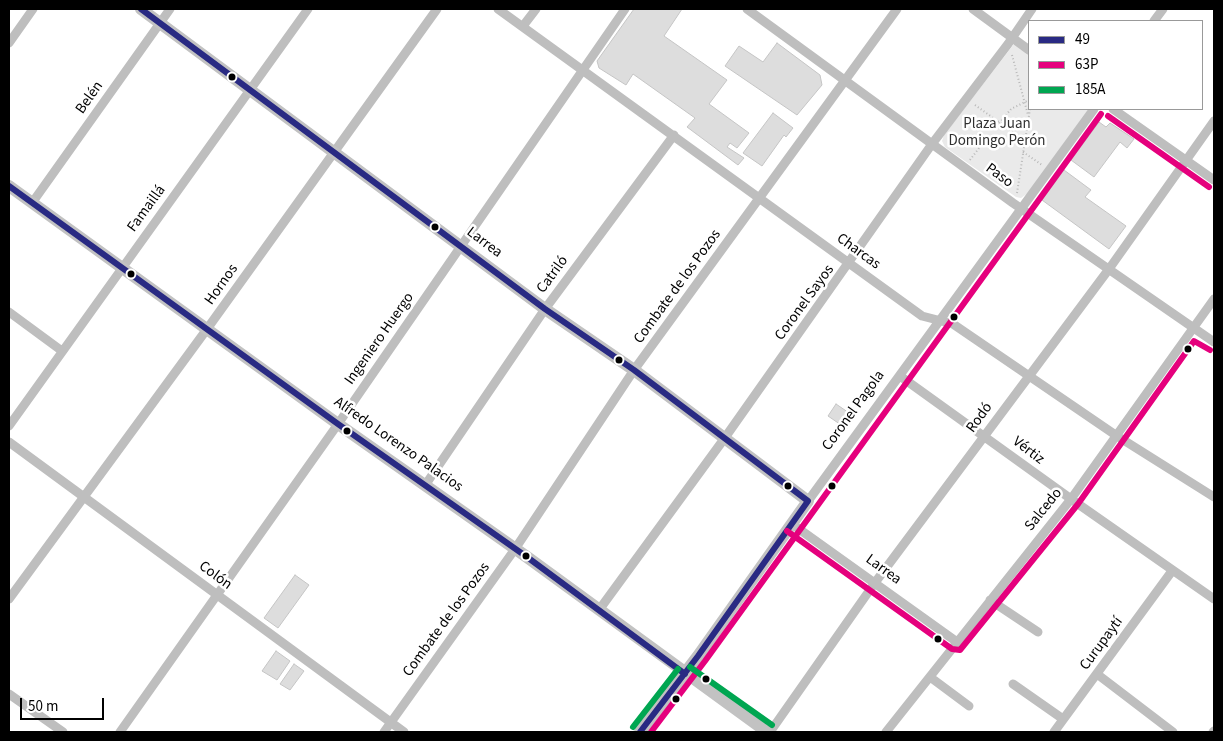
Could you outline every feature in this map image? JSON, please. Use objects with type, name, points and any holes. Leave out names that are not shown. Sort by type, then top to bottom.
[{"type":"street","points":[[9,43],[32,9]]},
{"type":"street","name":"Larrea","points":[[141,9],[334,150],[545,309],[634,370],[808,501]]},
{"type":"street","name":"Belén","points":[[32,203],[170,9]]},
{"type":"street","name":"Famaillá","points":[[9,426],[120,267],[251,90],[308,9]]},
{"type":"street","name":"Hornos","points":[[9,599],[207,329],[437,9]]},
{"type":"street","name":"Charcas","points":[[498,9],[674,134],[922,316],[953,324],[1117,436],[1214,497]]},
{"type":"street","points":[[523,26],[536,9]]},
{"type":"street","name":"Ingeniero Huergo","points":[[120,732],[338,424],[625,9]]},
{"type":"street","name":"Paso","points":[[747,9],[1022,209],[1192,329],[1214,342]]},
{"type":"street","name":"Combate de los Pozos","points":[[384,732],[515,548],[634,370],[761,197],[844,79],[897,9]]},
{"type":"street","points":[[973,9],[1011,42],[1028,50]]},
{"type":"street","name":"Coronel Sayos","points":[[599,610],[850,263],[932,144],[1011,42],[1032,9]]},
{"type":"street","points":[[1155,20],[1162,9]]},
{"type":"street","name":"Coronel Pagola","points":[[640,732],[685,674],[808,501],[1093,110]]},
{"type":"street","points":[[1114,110],[1214,180]]},
{"type":"street","name":"Rodó","points":[[768,732],[874,584],[1109,269],[1214,121]]},
{"type":"street","name":"Catriló","points":[[426,484],[545,309],[674,134]]},
{"type":"street","name":"Alfredo Lorenzo Palacios","points":[[9,186],[338,424],[515,548],[685,674],[768,732]]},
{"type":"street","name":"Salcedo","points":[[886,732],[1071,499],[1214,299]]},
{"type":"street","points":[[9,312],[62,351]]},
{"type":"street","name":"Vértiz","points":[[900,376],[1214,599]]},
{"type":"street","name":"Colón","points":[[9,442],[404,732]]},
{"type":"street","name":"Larrea","points":[[792,524],[957,642]]},
{"type":"street","name":"Curupaytí","points":[[1054,732],[1172,571]]},
{"type":"street","points":[[990,600],[1038,632]]},
{"type":"street","points":[[1097,674],[1173,732]]},
{"type":"street","points":[[930,677],[969,706]]},
{"type":"street","points":[[1013,684],[1063,719]]},
{"type":"street","points":[[9,694],[63,732]]},
{"type":"path","points":[[1011,42],[1029,118]]},
{"type":"path","points":[[969,100],[1025,140]]},
{"type":"path","points":[[997,126],[1011,109],[1028,100]]},
{"type":"path","points":[[1016,197],[1030,110]]},
{"type":"path","points":[[967,163],[979,148]]},
{"type":"path","points":[[1023,152],[1046,168]]},
{"type":"green space","name":"Plaza Juan Domingo Perón","points":[[1014,44],[1028,52],[1028,110],[1088,110],[1028,193],[1021,198],[1016,197],[945,147],[942,141],[944,135]]},
{"type":"building","points":[[634,9],[682,9],[664,36],[727,80],[709,104],[749,133],[737,148],[730,143],[727,147],[744,158],[738,165],[687,127],[695,118],[633,74],[626,85],[599,68],[597,61]]},
{"type":"building","points":[[777,43],[820,75],[822,85],[797,115],[725,66],[739,46],[763,62]]},
{"type":"building","points":[[773,113],[793,128],[786,137],[784,135],[762,166],[743,153]]},
{"type":"building","points":[[1099,122],[1106,127],[1110,123],[1134,139],[1127,148],[1120,142],[1094,177],[1071,160]]},
{"type":"building","points":[[1064,170],[1091,190],[1085,197],[1126,226],[1109,249],[1042,200]]},
{"type":"building","points":[[836,404],[855,417],[847,429],[828,416]]},
{"type":"building","points":[[295,575],[309,585],[278,628],[264,618]]},
{"type":"building","points":[[276,651],[290,661],[277,680],[262,671]]},
{"type":"building","points":[[294,664],[304,671],[290,690],[280,684]]},
{"type":"transit line","name":"49","points":[[141,9],[545,309],[634,370],[808,501],[698,656],[640,732]]},
{"type":"transit line","name":"63P","points":[[651,732],[705,661],[1101,114]]},
{"type":"transit line","name":"63P","points":[[1108,116],[1209,187]]},
{"type":"transit line","name":"49","points":[[9,186],[338,424],[527,557],[685,674]]},
{"type":"transit line","name":"63P","points":[[787,531],[952,649],[960,650],[1078,504],[1194,341],[1210,350]]},
{"type":"transit line","name":"185A","points":[[690,667],[772,725]]},
{"type":"transit line","name":"185A","points":[[633,727],[678,669]]}]
